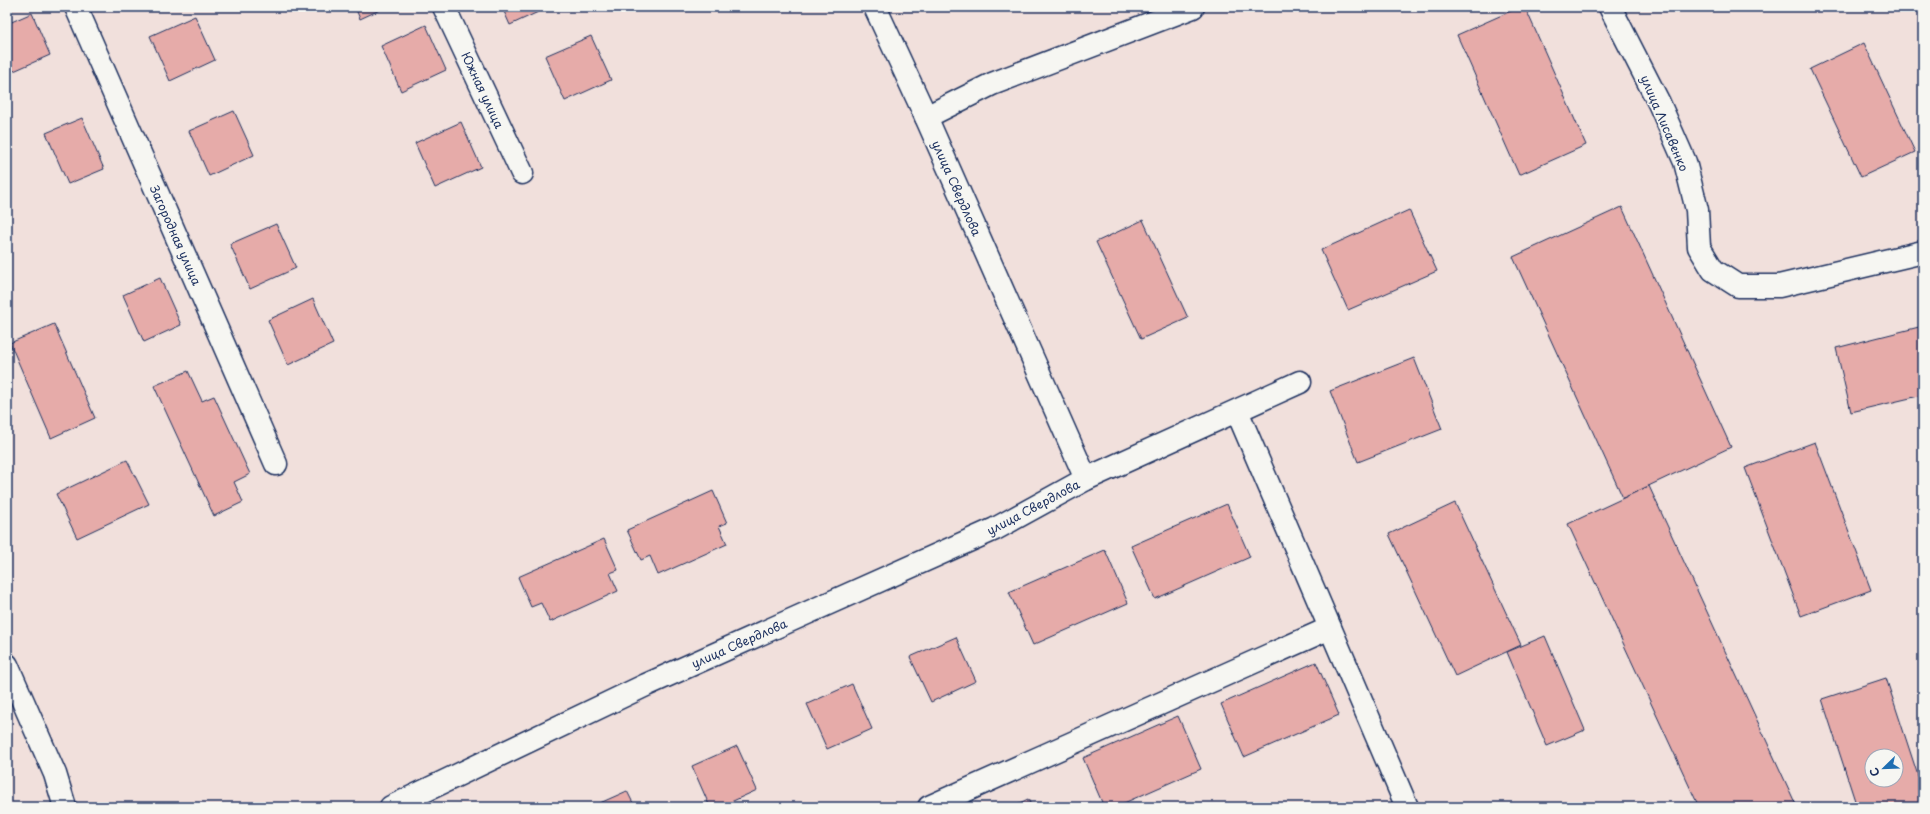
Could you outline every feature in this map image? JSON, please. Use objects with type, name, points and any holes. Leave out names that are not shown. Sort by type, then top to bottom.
[{"type":"street","name":"Загородная улица","points":[[76,7],[276,464]]},
{"type":"street","name":"Южная улица","points":[[444,7],[522,173]]},
{"type":"street","name":"улица Свердлова","points":[[875,7],[926,117],[1086,479]]},
{"type":"street","points":[[926,117],[992,84],[1193,7]]},
{"type":"street","name":"улица Лисавенко","points":[[1610,7],[1659,103],[1685,162],[1697,210],[1699,247],[1713,270],[1738,286],[1779,286],[1923,252]]},
{"type":"street","name":"улица Свердлова","points":[[391,807],[646,685],[995,529],[1086,479],[1300,382]]},
{"type":"street","points":[[1237,411],[1407,807]]},
{"type":"street","points":[[929,807],[1330,628]]},
{"type":"street","points":[[7,665],[55,774],[65,807]]},
{"type":"building","points":[[355,7],[386,7],[360,19]]},
{"type":"building","points":[[502,7],[549,7],[510,25]]},
{"type":"building","points":[[1520,7],[1525,7],[1586,145],[1519,175],[1457,35]]},
{"type":"building","points":[[32,13],[50,55],[7,74],[7,24]]},
{"type":"building","points":[[195,16],[215,60],[170,81],[150,36]]},
{"type":"building","points":[[426,25],[446,70],[401,91],[381,46]]},
{"type":"building","points":[[591,36],[611,80],[565,101],[545,56]]},
{"type":"building","points":[[1864,43],[1915,152],[1861,177],[1810,69]]},
{"type":"building","points":[[234,111],[254,155],[209,176],[189,131]]},
{"type":"building","points":[[82,118],[104,169],[68,184],[46,133]]},
{"type":"building","points":[[461,122],[481,167],[435,188],[415,143]]},
{"type":"building","points":[[1622,207],[1731,447],[1623,498],[1513,257]]},
{"type":"building","points":[[1409,210],[1437,271],[1348,310],[1321,250]]},
{"type":"building","points":[[1143,220],[1188,318],[1141,339],[1096,242]]},
{"type":"building","points":[[276,224],[296,268],[250,289],[230,244]]},
{"type":"building","points":[[160,278],[181,325],[144,342],[123,295]]},
{"type":"building","points":[[313,299],[333,344],[288,365],[268,320]]},
{"type":"building","points":[[54,324],[95,418],[51,438],[10,343]]},
{"type":"building","points":[[1923,326],[1923,395],[1851,412],[1836,348]]},
{"type":"building","points":[[1414,358],[1442,429],[1358,462],[1330,391]]},
{"type":"building","points":[[188,371],[202,401],[214,396],[250,474],[234,482],[243,502],[214,516],[154,386]]},
{"type":"building","points":[[1815,442],[1871,590],[1801,616],[1745,468]]},
{"type":"building","points":[[127,460],[149,504],[77,538],[56,494]]},
{"type":"building","points":[[1649,486],[1797,807],[1699,807],[1568,524]]},
{"type":"building","points":[[713,491],[727,523],[719,526],[727,544],[658,575],[650,556],[641,560],[627,530]]},
{"type":"building","points":[[1455,503],[1521,645],[1455,676],[1389,534]]},
{"type":"building","points":[[1227,504],[1250,557],[1155,599],[1131,546]]},
{"type":"building","points":[[604,539],[618,570],[610,573],[618,591],[550,622],[541,603],[531,607],[518,577]]},
{"type":"building","points":[[1105,550],[1128,603],[1033,645],[1009,592]]},
{"type":"building","points":[[1545,636],[1585,730],[1547,746],[1507,652]]},
{"type":"building","points":[[956,637],[976,681],[931,702],[910,657]]},
{"type":"building","points":[[1316,662],[1339,715],[1244,757],[1221,704]]},
{"type":"building","points":[[1886,678],[1923,791],[1923,807],[1857,807],[1822,699]]},
{"type":"building","points":[[852,684],[872,729],[827,749],[807,704]]},
{"type":"building","points":[[1178,716],[1201,769],[1115,807],[1104,807],[1083,758]]},
{"type":"building","points":[[737,746],[757,790],[720,807],[710,807],[692,766]]},
{"type":"building","points":[[627,791],[635,807],[591,807]]},
{"type":"building","points":[[1028,799],[1032,807],[1011,807]]}]
